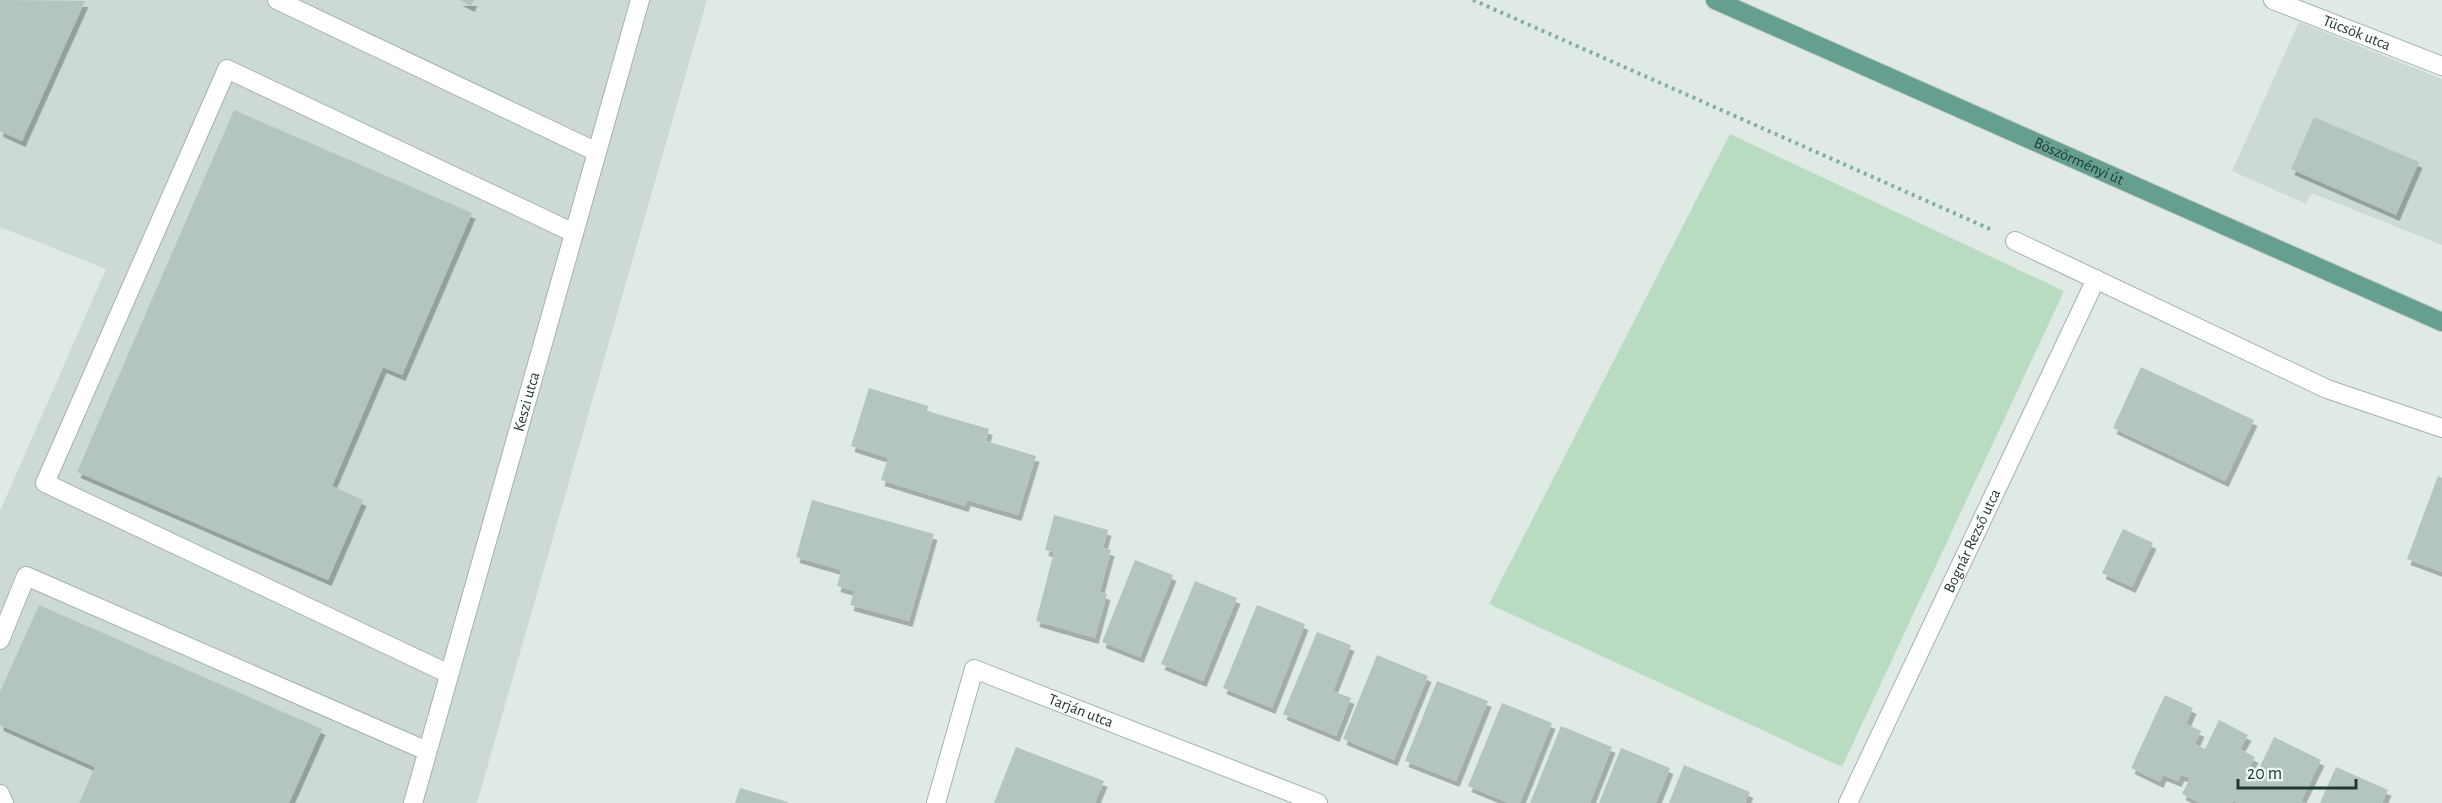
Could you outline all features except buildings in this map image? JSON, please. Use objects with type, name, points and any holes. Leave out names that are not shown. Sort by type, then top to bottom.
[{"type":"main road","name":"Böszörményi út","points":[[1715,0],[2442,322]]},
{"type":"street","points":[[277,0],[597,152]]},
{"type":"street","name":"Keszi utca","points":[[413,803],[640,0]]},
{"type":"street","name":"Tücsök utca","points":[[2273,0],[2442,66]]},
{"type":"street","points":[[449,674],[45,483],[227,69],[574,233]]},
{"type":"street","points":[[2015,241],[2327,389],[2442,428]]},
{"type":"street","name":"Bognár Rezső utca","points":[[1848,803],[2096,279]]},
{"type":"street","points":[[0,640],[27,576],[427,751]]},
{"type":"street","name":"Tarján utca","points":[[936,803],[974,669],[1318,803]]},
{"type":"street","points":[[0,794],[4,803]]},
{"type":"path","points":[[1473,0],[2015,241]]},
{"type":"shaded area","points":[[0,0],[707,0],[477,803],[0,803],[0,511],[106,269],[0,227]]},
{"type":"shaded area","points":[[2299,22],[2442,79],[2442,245],[2312,193],[2306,204],[2232,171]]},
{"type":"green space","points":[[1730,134],[2064,291],[1842,767],[1489,604]]}]
